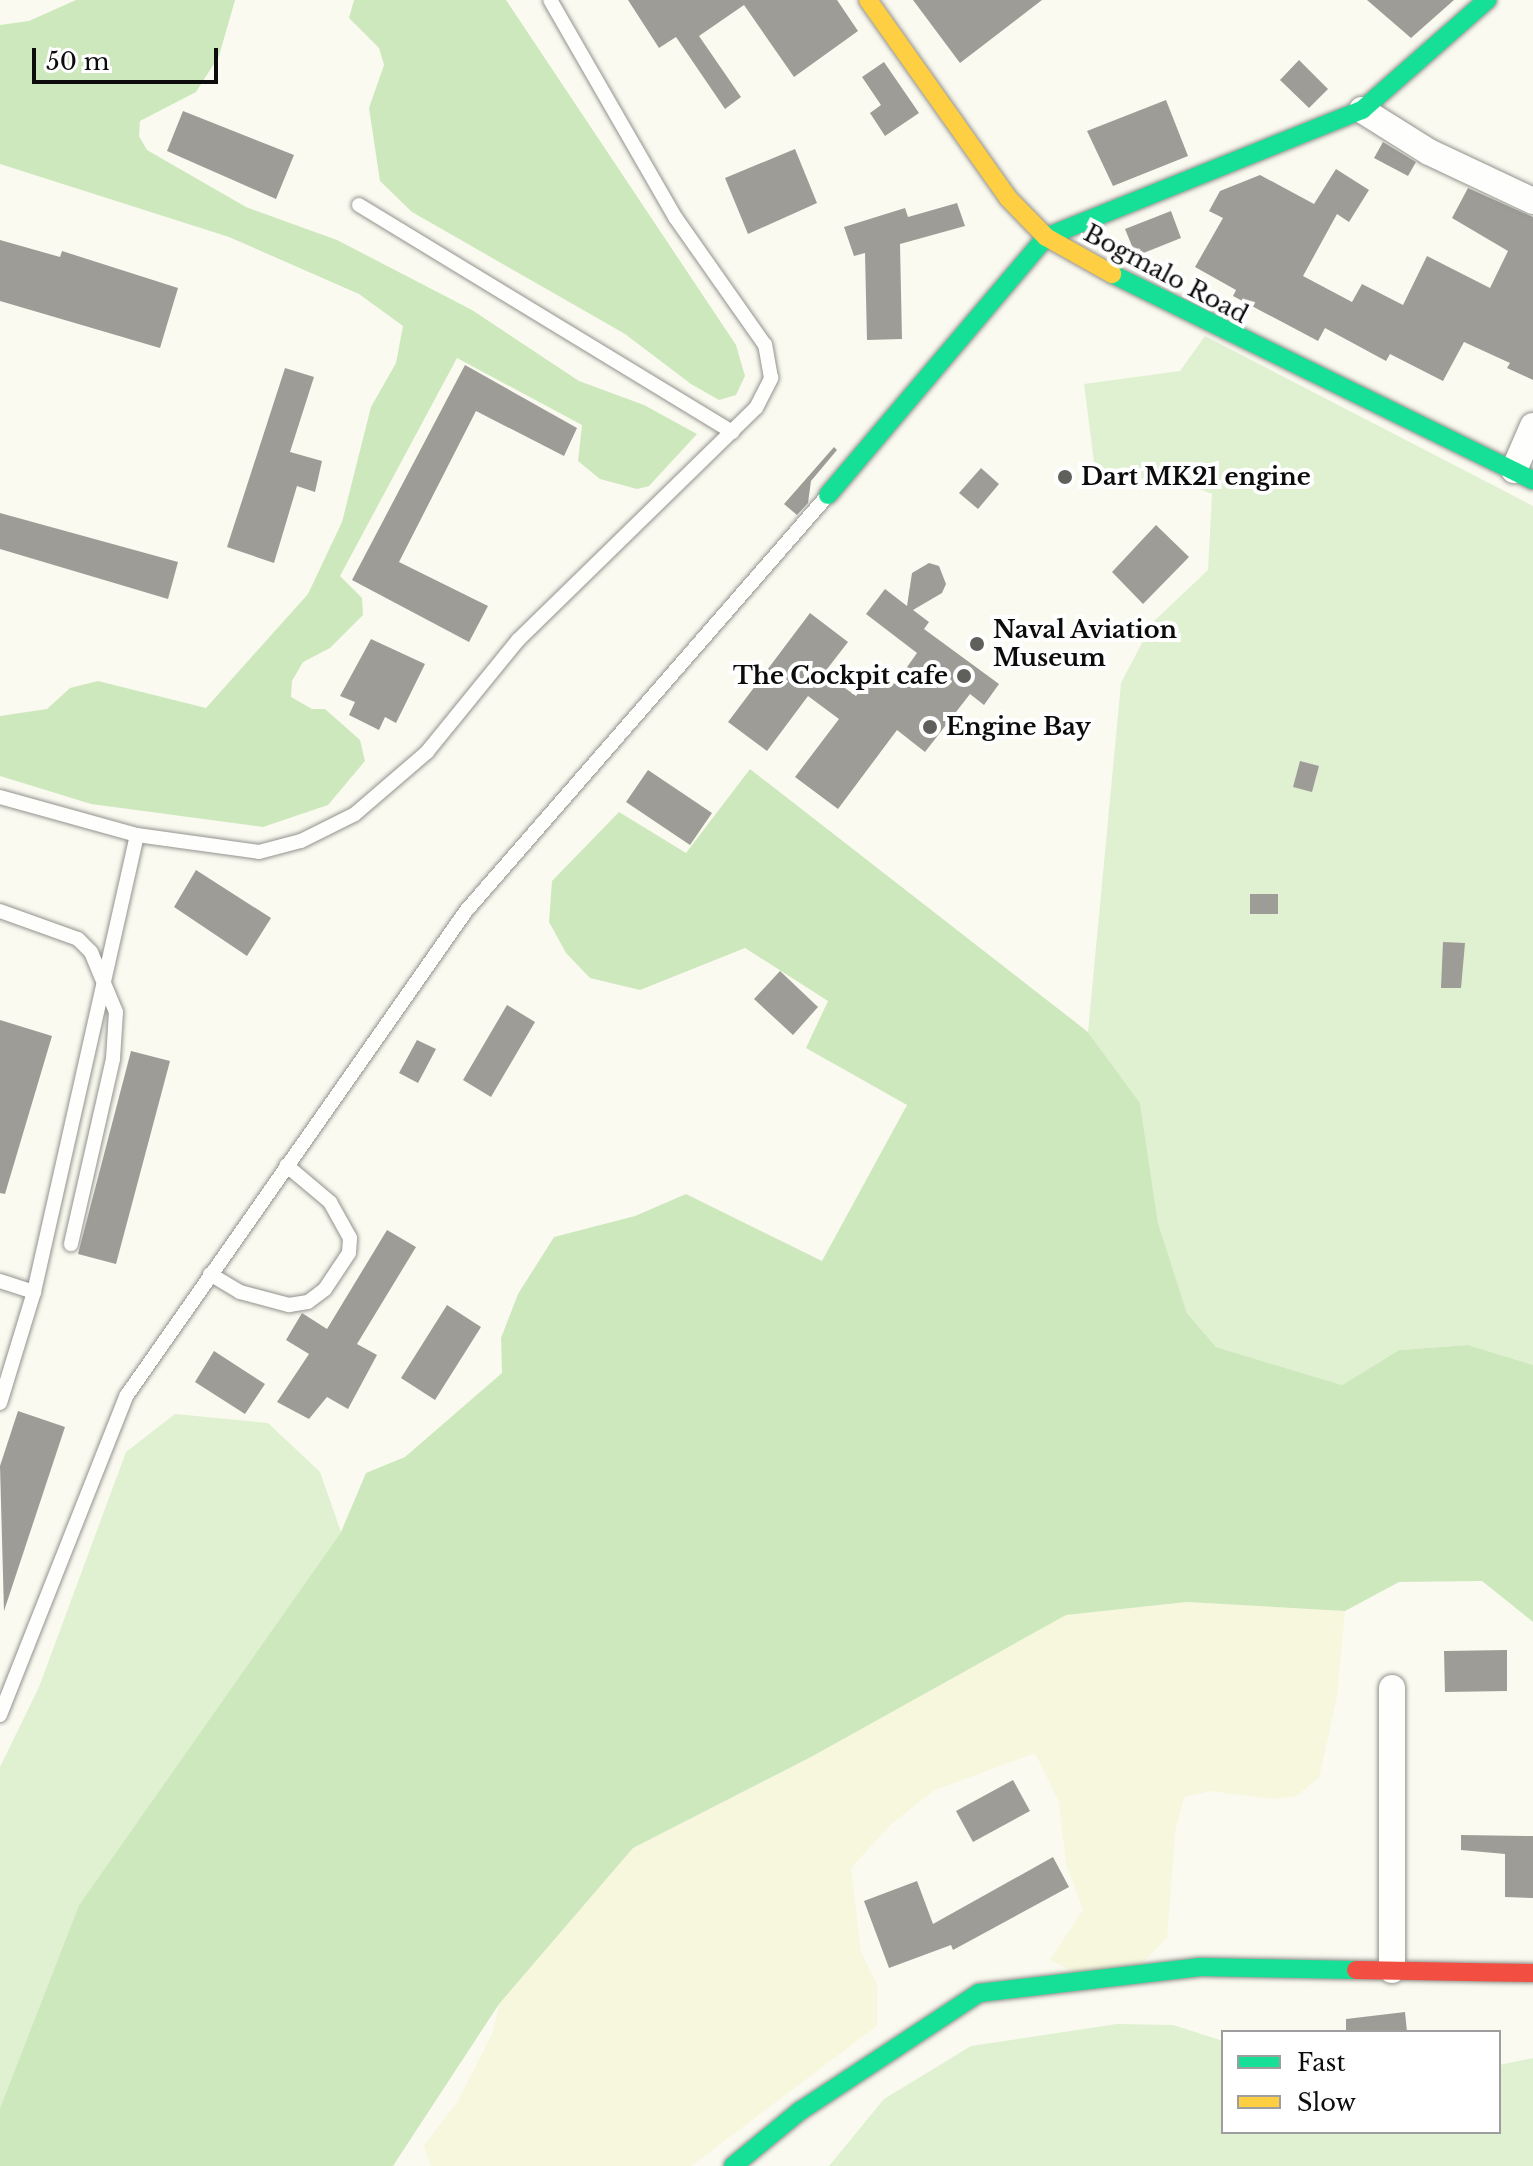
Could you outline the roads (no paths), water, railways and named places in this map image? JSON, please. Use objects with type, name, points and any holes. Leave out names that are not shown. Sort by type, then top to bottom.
[{"type":"street","name":"Bogmalo Road","points":[[868,0],[1008,198],[1046,237],[1164,304],[1524,475]]},
{"type":"street","points":[[828,495],[1046,237],[1362,110],[1487,0]]},
{"type":"street","points":[[1362,110],[1441,159],[1533,201]]},
{"type":"street","points":[[1524,475],[1533,426]]},
{"type":"street","points":[[1392,1688],[1392,1970]]},
{"type":"street","points":[[733,2166],[800,2111],[979,1993],[1200,1967],[1533,1973]]},
{"type":"lane","points":[[0,797],[137,835],[259,852],[301,841],[355,814],[427,752],[518,640],[733,432],[768,386],[765,345],[675,217],[550,0]]},
{"type":"lane","points":[[359,205],[733,432]]},
{"type":"lane","points":[[0,1715],[127,1395],[466,911],[828,495]]},
{"type":"lane","points":[[0,1403],[34,1292],[137,835]]},
{"type":"lane","points":[[0,911],[78,939],[91,952],[116,1012],[113,1059],[71,1244]]},
{"type":"lane","points":[[210,1274],[240,1292],[289,1305],[308,1302],[325,1289],[349,1253],[350,1238],[330,1202],[286,1165]]},
{"type":"lane","points":[[0,1281],[34,1292]]},
{"type":"place","name":"Dart MK21 engine","points":[[1065,477]]},
{"type":"place","name":"Naval Aviation Museum","points":[[977,644]]},
{"type":"place","name":"The Cockpit cafe","points":[[964,676]]},
{"type":"place","name":"Engine Bay","points":[[930,727]]}]
